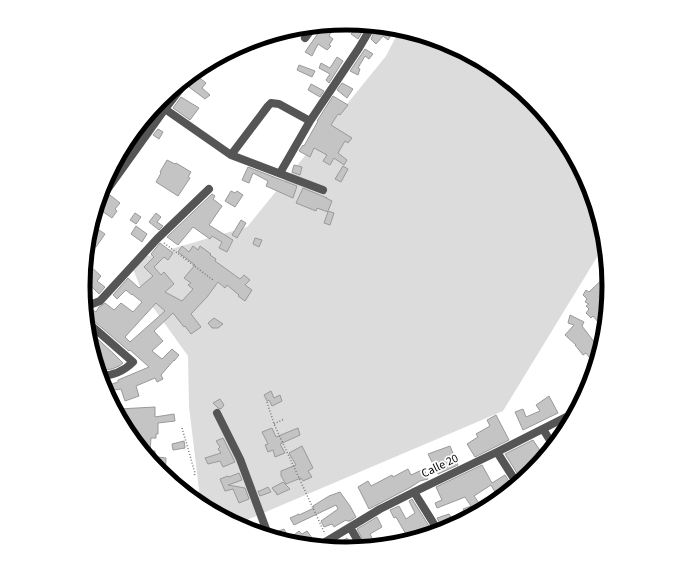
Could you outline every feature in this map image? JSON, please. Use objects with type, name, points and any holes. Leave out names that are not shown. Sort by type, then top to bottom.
[{"type":"street","points":[[280,173],[310,121],[369,31]]},
{"type":"street","points":[[305,38],[309,33]]},
{"type":"street","points":[[110,185],[174,97]]},
{"type":"street","points":[[231,155],[268,106],[272,103],[279,104],[310,121]]},
{"type":"street","points":[[165,108],[231,155],[323,190]]},
{"type":"street","points":[[90,305],[100,301],[157,239],[208,188]]},
{"type":"street","points":[[93,327],[133,362],[127,368],[106,376]]},
{"type":"street","points":[[217,413],[240,459],[266,530]]},
{"type":"street","name":"Calle 20","points":[[328,541],[380,509],[567,417]]},
{"type":"street","points":[[543,429],[551,441]]},
{"type":"street","points":[[497,452],[514,479]]},
{"type":"street","points":[[414,492],[435,526]]},
{"type":"street","points":[[350,527],[359,542]]},
{"type":"path","points":[[157,239],[213,280]]},
{"type":"path","points":[[267,402],[274,424],[328,541]]},
{"type":"path","points":[[274,424],[284,419]]},
{"type":"path","points":[[182,428],[195,473],[194,477]]},
{"type":"shaded area","points":[[397,35],[428,44],[459,56],[489,73],[527,105],[549,130],[568,158],[576,173],[594,220],[600,252],[503,411],[244,521],[218,509],[200,498],[189,407],[188,356],[142,292],[130,261],[247,227],[386,56]]},
{"type":"building","points":[[354,30],[363,31],[358,39],[351,34]]},
{"type":"building","points":[[332,31],[329,36],[333,39],[329,45],[331,46],[327,50],[318,44],[312,56],[305,52],[319,32]]},
{"type":"building","points":[[374,32],[392,34],[388,40],[383,36],[376,44],[371,39]]},
{"type":"building","points":[[365,49],[373,54],[369,59],[365,56],[358,68],[360,69],[358,75],[350,71]]},
{"type":"building","points":[[337,57],[343,61],[329,83],[326,80],[330,74],[319,68],[321,63],[330,68]]},
{"type":"building","points":[[299,65],[315,71],[312,77],[297,70]]},
{"type":"building","points":[[198,77],[206,83],[202,88],[210,95],[205,99],[189,87]]},
{"type":"building","points":[[342,83],[353,89],[347,98],[337,90]]},
{"type":"building","points":[[311,84],[324,91],[320,97],[308,90]]},
{"type":"building","points":[[333,96],[348,105],[340,115],[338,114],[331,125],[352,138],[348,143],[345,141],[338,153],[347,160],[344,165],[334,158],[330,165],[323,161],[327,155],[314,148],[310,157],[299,151],[303,145],[304,146],[317,121]]},
{"type":"building","points":[[181,97],[199,108],[190,120],[173,108]]},
{"type":"building","points":[[158,129],[163,132],[159,139],[153,135]]},
{"type":"building","points":[[167,160],[175,164],[176,163],[191,172],[188,177],[190,178],[178,196],[156,182]]},
{"type":"building","points":[[294,165],[302,167],[300,175],[292,172]]},
{"type":"building","points":[[343,166],[348,169],[341,182],[335,179]]},
{"type":"building","points":[[248,167],[297,186],[293,198],[266,186],[268,181],[253,173],[249,183],[242,180]]},
{"type":"building","points":[[303,188],[332,201],[328,211],[334,213],[330,225],[324,223],[328,212],[317,208],[316,211],[296,203]]},
{"type":"building","points":[[231,191],[235,193],[237,191],[243,195],[235,207],[225,201]]},
{"type":"building","points":[[212,194],[215,196],[213,199],[222,206],[209,225],[233,240],[227,252],[219,248],[222,242],[212,236],[210,239],[193,227],[178,245],[167,237]]},
{"type":"building","points":[[110,195],[120,203],[115,209],[117,211],[112,218],[101,210],[103,205]]},
{"type":"building","points":[[135,213],[141,217],[136,224],[130,220]]},
{"type":"building","points":[[156,213],[161,217],[157,222],[163,226],[159,230],[149,222]]},
{"type":"building","points":[[241,220],[246,223],[237,238],[232,235]]},
{"type":"building","points":[[136,226],[147,234],[142,242],[131,234]]},
{"type":"building","points":[[96,228],[105,234],[96,247],[93,247]]},
{"type":"building","points":[[255,238],[262,240],[259,247],[253,244]]},
{"type":"building","points":[[160,243],[173,253],[168,260],[164,257],[154,267],[161,275],[164,272],[174,284],[165,292],[182,301],[193,289],[188,285],[191,283],[184,278],[195,265],[178,252],[182,246],[189,252],[193,246],[198,250],[200,246],[216,259],[215,261],[240,279],[244,275],[250,280],[245,285],[252,290],[245,301],[227,285],[225,288],[218,282],[207,297],[191,314],[201,327],[191,334],[173,313],[154,331],[163,341],[152,351],[162,359],[172,349],[179,355],[161,375],[163,379],[157,382],[155,378],[136,386],[139,396],[125,401],[121,389],[112,390],[109,385],[149,367],[92,319],[91,312],[93,310],[96,312],[99,307],[105,303],[114,310],[121,303],[133,312],[142,302],[126,290],[117,299],[113,295],[128,278],[139,288],[153,276],[144,267],[154,257],[151,254]],"holes":[[[156,303],[165,311],[130,342],[125,337]]]},
{"type":"building","points":[[90,266],[101,276],[97,281],[105,287],[99,294],[92,287],[90,290],[90,281],[93,277],[90,274]]},
{"type":"building","points":[[602,280],[602,293],[600,294],[599,298],[602,303],[600,320],[598,322],[593,316],[591,318],[586,313],[589,309],[586,306],[589,304],[585,302],[587,299],[583,295],[586,290],[589,292]]},
{"type":"building","points":[[570,315],[584,322],[582,326],[596,345],[592,360],[586,353],[583,355],[576,345],[565,335],[574,325],[568,323]]},
{"type":"building","points":[[214,318],[223,324],[218,328],[212,328],[208,323]]},
{"type":"building","points":[[94,335],[123,363],[112,369],[103,370]]},
{"type":"building","points":[[271,391],[274,398],[280,395],[282,401],[272,406],[264,395]]},
{"type":"building","points":[[549,396],[558,413],[523,430],[515,412],[523,409],[526,417],[540,411],[536,405]]},
{"type":"building","points":[[220,399],[224,405],[221,409],[213,403]]},
{"type":"building","points":[[155,407],[155,417],[174,414],[175,421],[158,423],[158,434],[156,434],[156,438],[151,438],[150,451],[155,451],[155,458],[133,429],[121,409]]},
{"type":"building","points":[[496,415],[509,440],[475,457],[467,444],[478,437],[476,434],[490,426],[487,420]]},
{"type":"building","points":[[272,428],[276,437],[298,428],[300,435],[280,444],[285,453],[275,457],[273,450],[268,452],[265,445],[268,444],[262,432]]},
{"type":"building","points":[[223,438],[235,462],[223,467],[220,461],[208,464],[205,458],[221,453],[218,449],[220,447],[216,441]]},
{"type":"building","points":[[533,440],[542,453],[519,476],[505,454]]},
{"type":"building","points":[[184,441],[185,448],[173,450],[172,444]]},
{"type":"building","points":[[302,446],[313,468],[308,471],[312,477],[303,481],[301,478],[286,484],[281,476],[281,471],[296,465],[289,453]]},
{"type":"building","points":[[450,446],[458,465],[438,474],[428,454]]},
{"type":"building","points":[[158,457],[166,458],[165,468],[165,468],[158,461]]},
{"type":"building","points":[[482,465],[492,483],[505,475],[510,483],[495,492],[491,485],[474,496],[480,505],[461,516],[460,513],[464,511],[463,509],[471,506],[465,497],[437,508],[435,503],[442,500],[436,487]]},
{"type":"building","points":[[408,469],[411,475],[424,469],[428,479],[420,481],[369,509],[358,487],[368,481],[371,486],[392,475],[393,477]]},
{"type":"building","points":[[239,473],[242,480],[228,485],[245,488],[249,499],[239,503],[233,489],[225,491],[220,479]]},
{"type":"building","points":[[283,482],[290,489],[277,495],[272,488]]},
{"type":"building","points":[[268,487],[271,492],[260,496],[258,491]]},
{"type":"building","points":[[340,492],[356,517],[350,521],[346,520],[334,527],[332,524],[324,527],[321,521],[338,509],[336,505],[294,525],[290,518],[314,508],[313,506],[329,496]]},
{"type":"building","points":[[412,499],[429,526],[421,531],[407,535],[390,510],[399,506],[406,519],[415,513],[409,501]]},
{"type":"building","points":[[449,514],[453,520],[440,524],[437,518]]},
{"type":"building","points":[[377,517],[382,527],[370,534],[374,541],[364,542],[357,529]]},
{"type":"building","points":[[284,529],[287,536],[280,534],[275,532]]},
{"type":"building","points":[[299,531],[302,534],[307,531],[314,541],[292,537]]},
{"type":"building","points":[[347,538],[350,543],[346,543],[340,543]]}]
